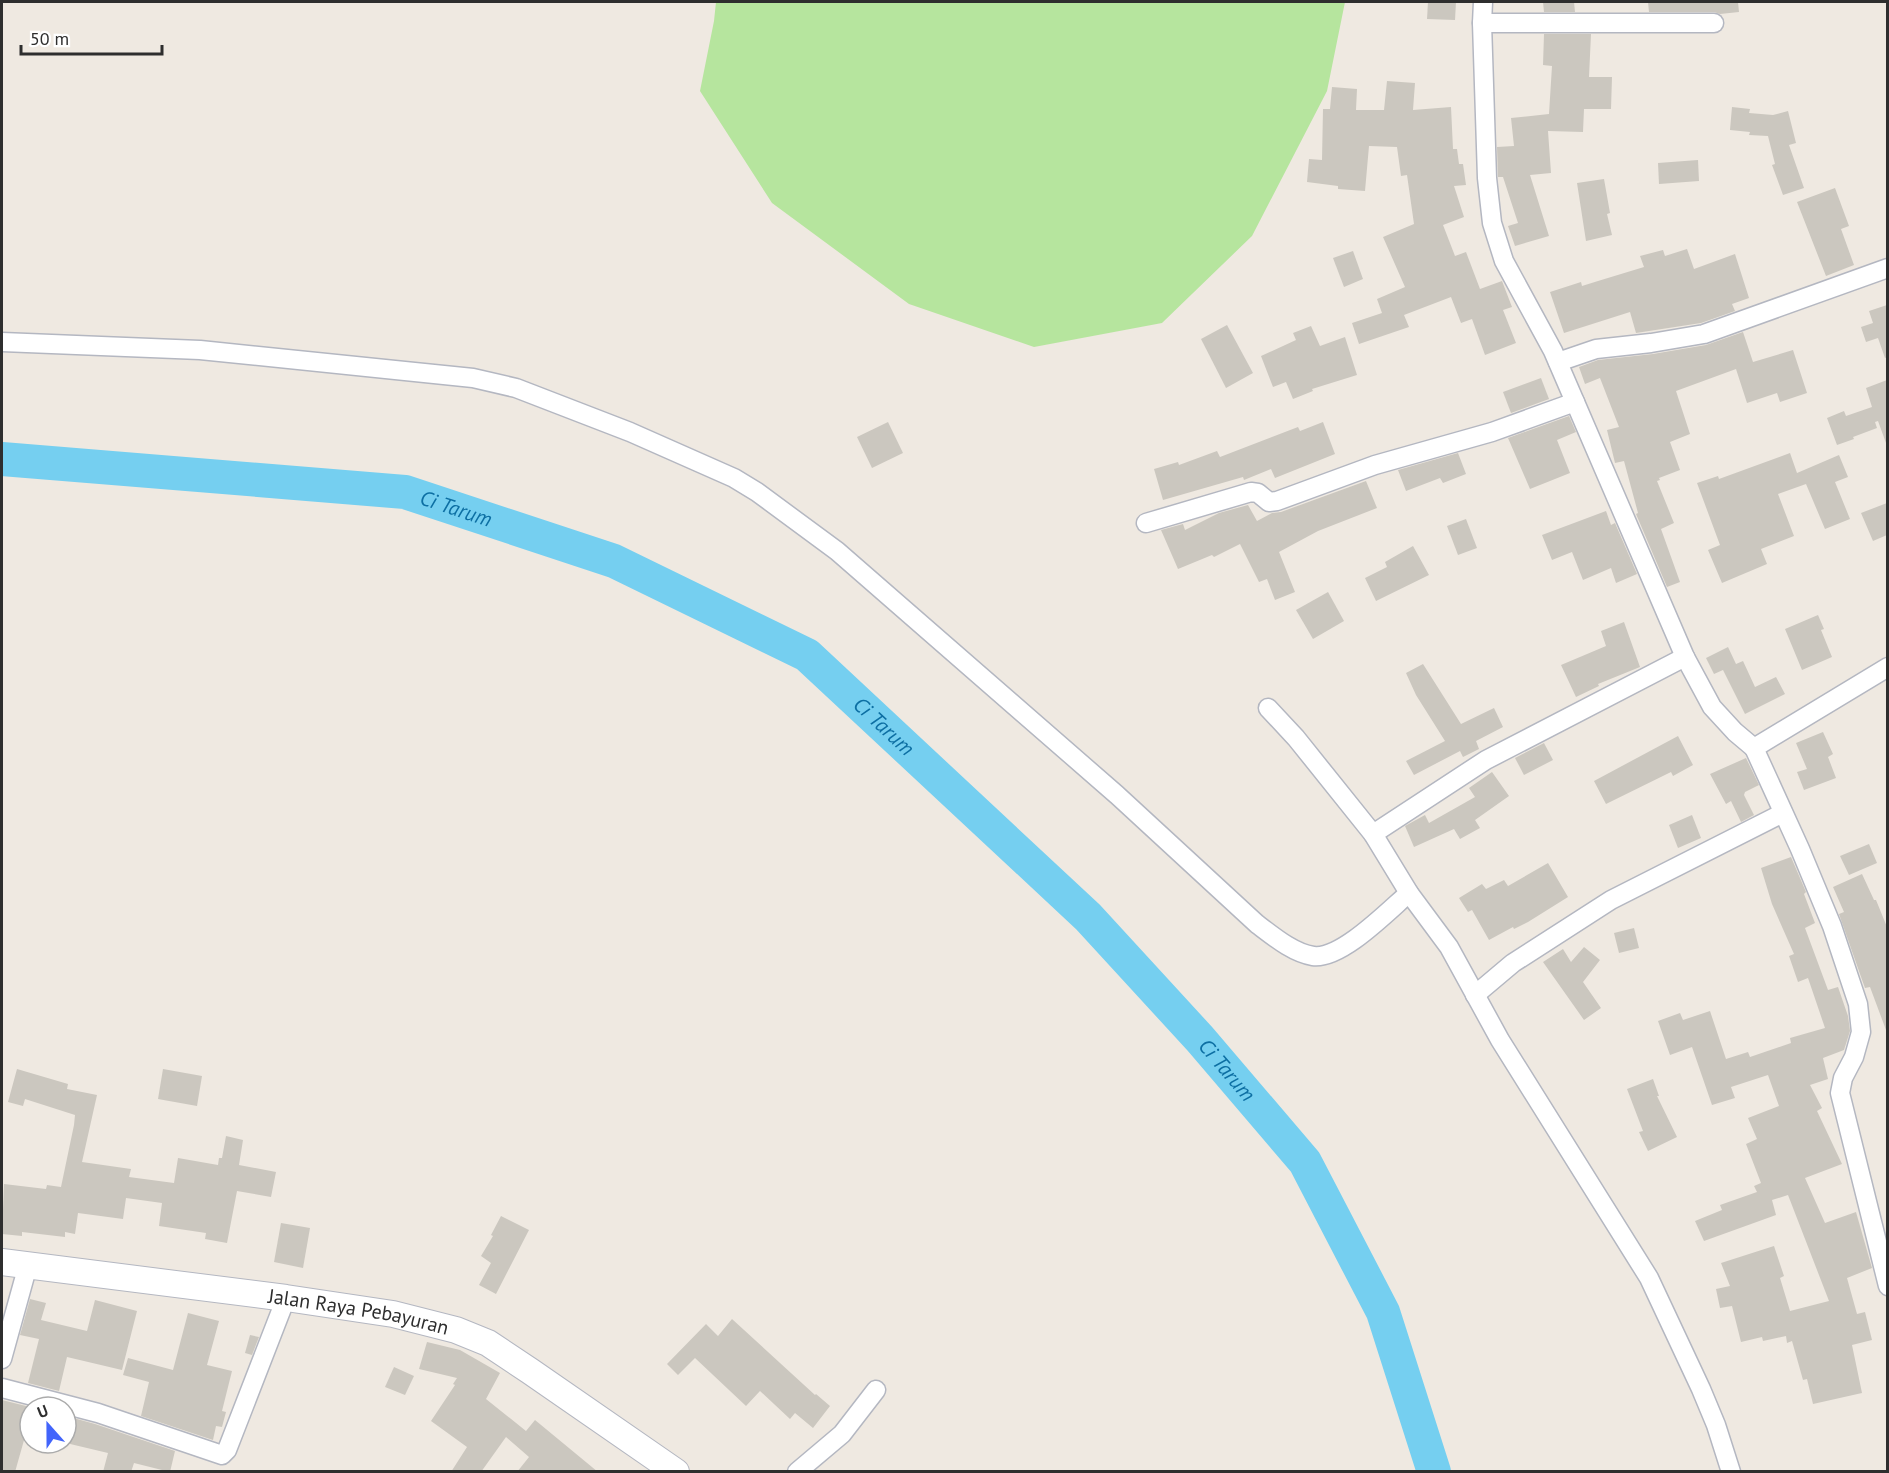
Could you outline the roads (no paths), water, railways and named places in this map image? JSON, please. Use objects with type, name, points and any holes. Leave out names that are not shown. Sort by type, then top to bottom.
[{"type":"main road","name":"Jalan Raya Pebayuran","points":[[2,1262],[393,1314],[456,1330],[477,1339],[539,1377],[676,1472]]},
{"type":"street","points":[[1483,2],[1487,178],[1492,223],[1503,261],[1558,362],[1685,657],[1712,707],[1754,748],[1832,926],[1858,1004],[1861,1032],[1854,1057],[1843,1078],[1840,1093],[1887,1286]]},
{"type":"street","points":[[1482,23],[1714,23]]},
{"type":"street","points":[[1558,362],[1596,349],[1704,334],[1887,268]]},
{"type":"street","points":[[2,342],[201,350],[473,378],[516,388],[630,432],[734,478],[757,492],[837,551],[1117,795],[1257,924],[1277,939],[1303,953],[1314,956],[1325,955],[1339,949],[1354,938],[1409,893]]},
{"type":"street","points":[[1146,523],[1251,492],[1257,493],[1269,502],[1277,501],[1375,465],[1492,432],[1575,402]]},
{"type":"street","points":[[1373,834],[1486,760],[1685,657]]},
{"type":"street","points":[[1754,748],[1887,667]]},
{"type":"street","points":[[1268,708],[1296,738],[1373,834],[1409,893],[1449,947],[1475,995],[1564,1143],[1649,1278],[1701,1389],[1731,1472]]},
{"type":"street","points":[[1475,995],[1513,963],[1611,900],[1783,813]]},
{"type":"street","points":[[2,1359],[28,1265]]},
{"type":"street","points":[[2,1388],[98,1413],[222,1455],[227,1450],[286,1298]]},
{"type":"street","points":[[797,1472],[842,1434],[876,1390]]},
{"type":"waterway","name":"Ci Tarum","points":[[2,459],[405,492],[614,561],[807,655],[1088,917],[1200,1039],[1305,1162],[1383,1312],[1434,1472]]}]
